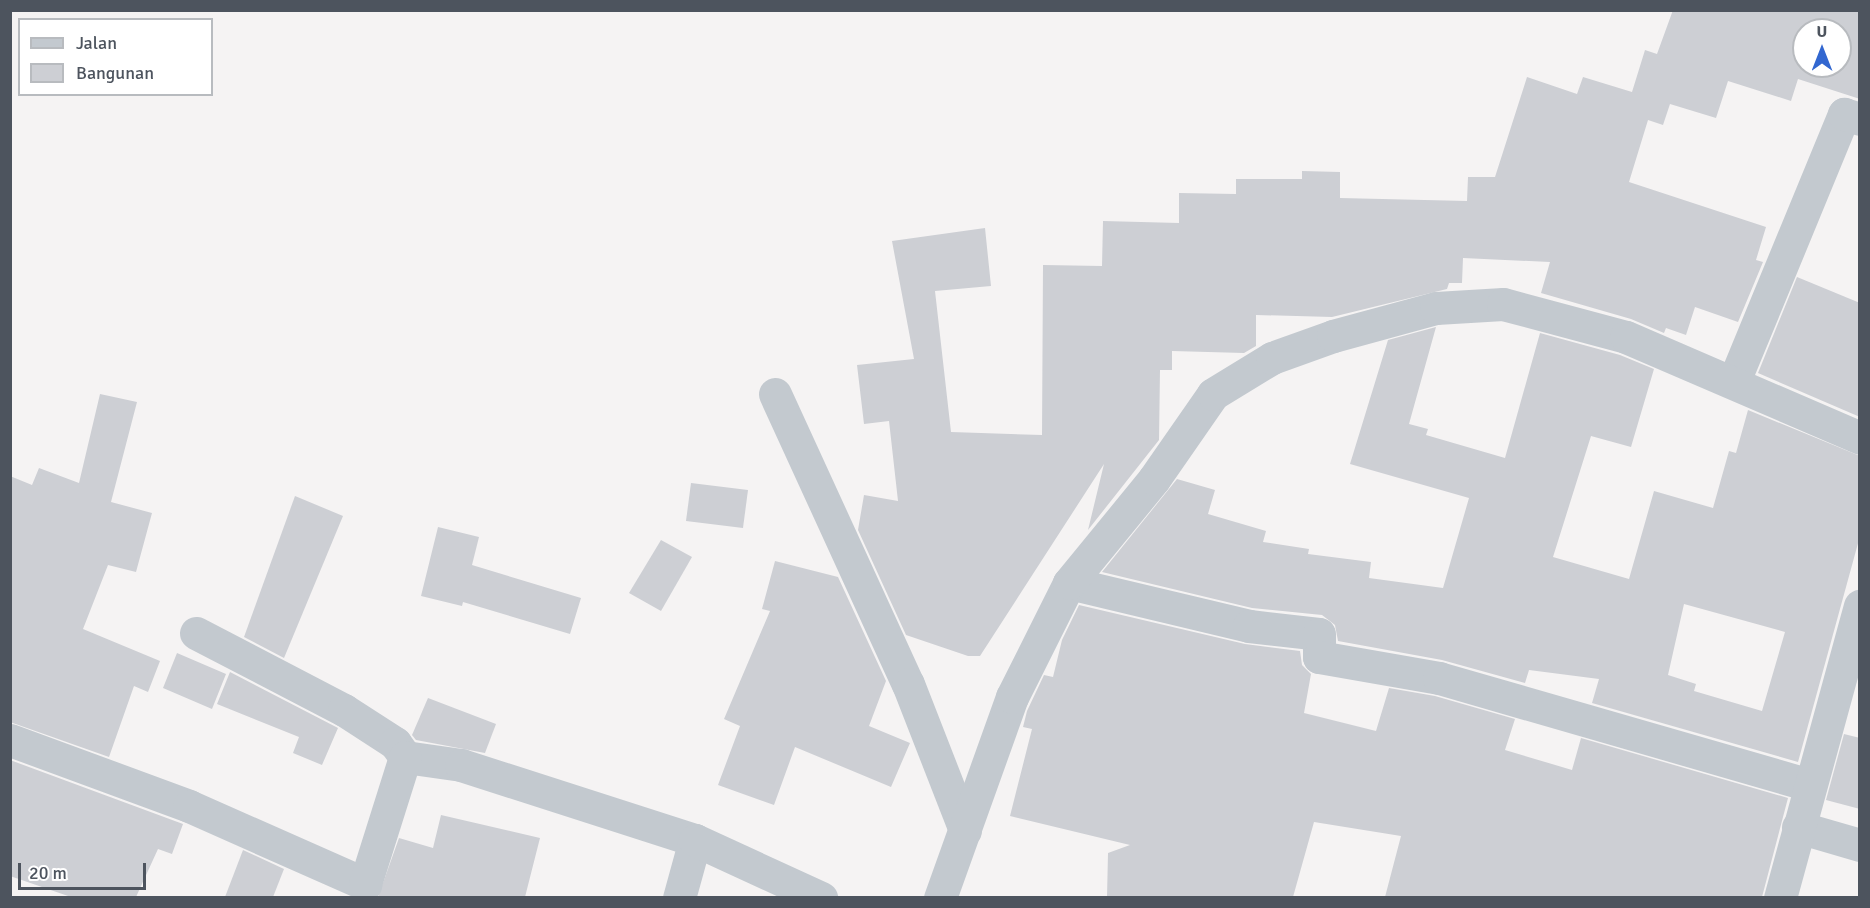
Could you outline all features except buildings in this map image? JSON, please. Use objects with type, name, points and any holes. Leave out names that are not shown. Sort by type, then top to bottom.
[{"type":"street","points":[[1734,381],[1844,114],[1860,119]]},
{"type":"street","points":[[940,897],[1012,698],[1069,583],[1154,479],[1213,394],[1272,358],[1334,336],[1436,308],[1503,304],[1626,337],[1734,381],[1860,438]]},
{"type":"street","points":[[775,394],[908,684],[965,830]]},
{"type":"street","points":[[1069,583],[1249,626],[1319,634],[1319,657],[1439,678],[1810,785]]},
{"type":"street","points":[[1780,897],[1810,785],[1856,638],[1860,606]]},
{"type":"street","points":[[196,633],[344,710],[395,744],[405,757],[461,765],[694,840],[820,897]]},
{"type":"street","points":[[10,740],[189,806],[365,884],[405,757]]},
{"type":"street","points":[[1798,827],[1860,845]]},
{"type":"street","points":[[679,897],[694,840]]}]
